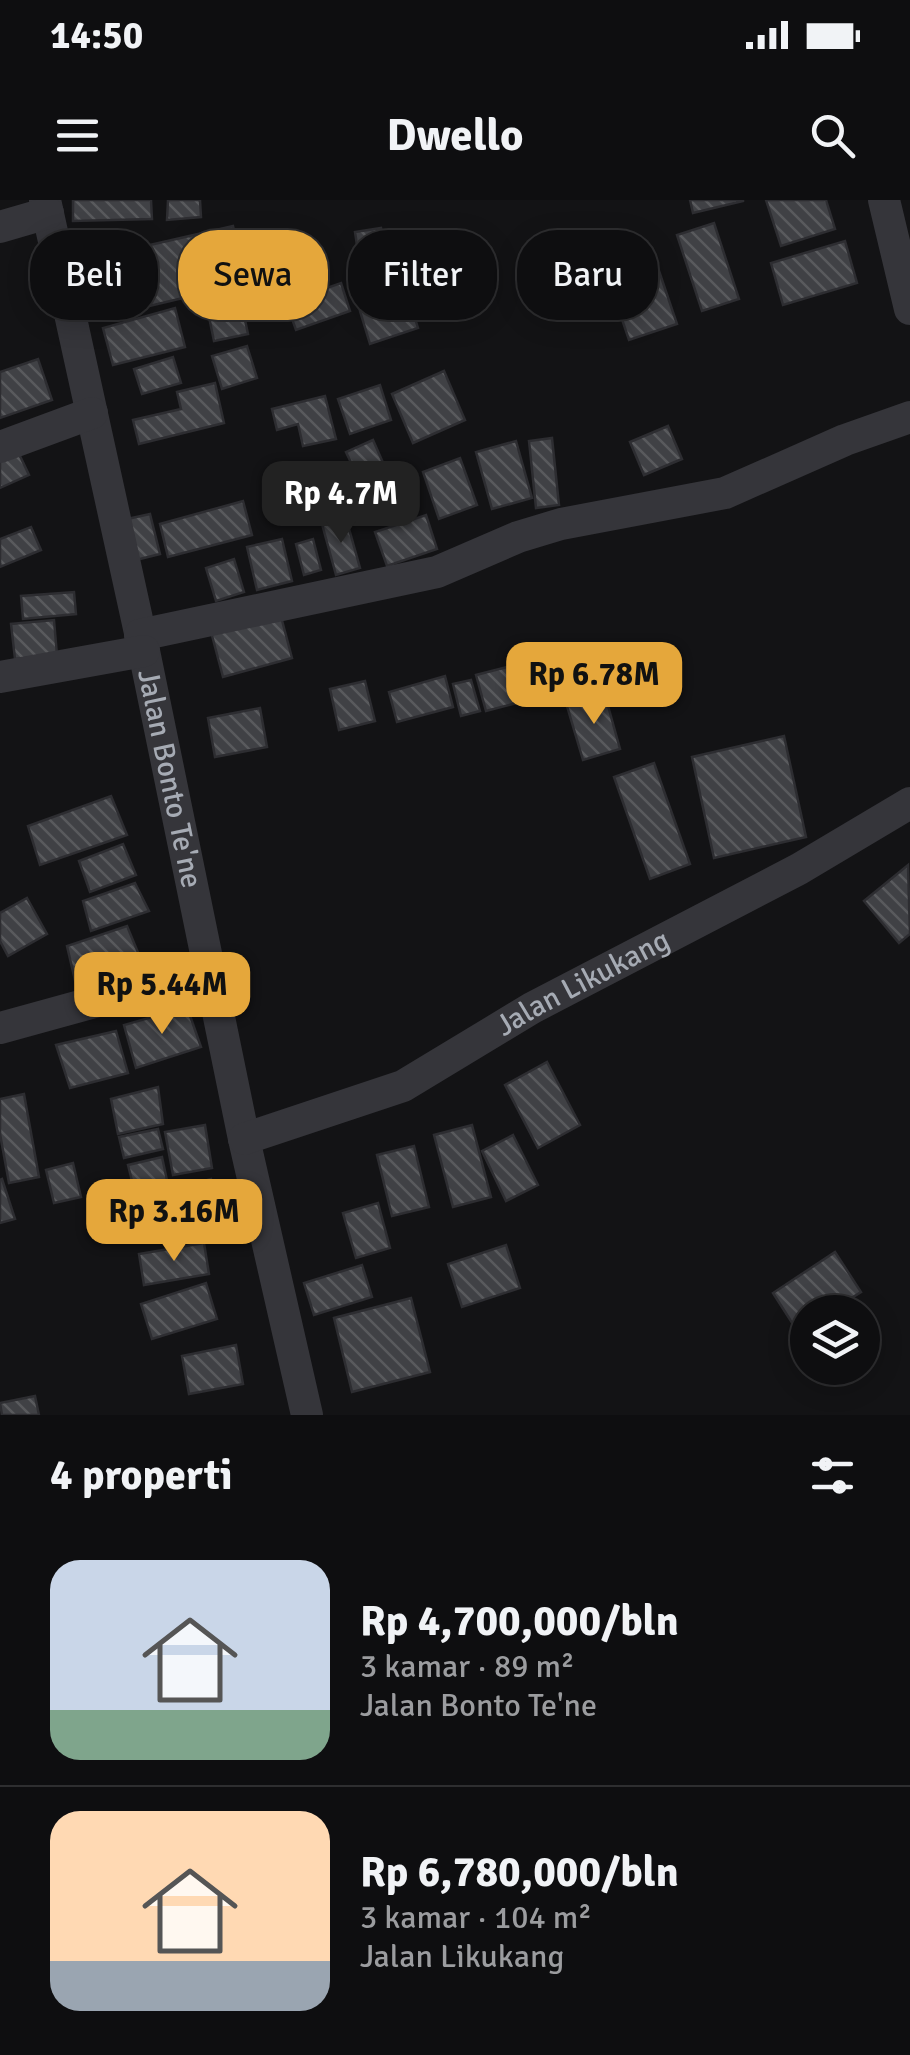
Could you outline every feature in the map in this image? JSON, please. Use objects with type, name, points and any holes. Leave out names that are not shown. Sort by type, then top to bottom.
[{"type":"street","points":[[884,200],[910,309]]},
{"type":"street","points":[[0,226],[47,206]]},
{"type":"street","name":"Jalan Bonto Te'ne","points":[[47,206],[244,1139],[307,1415]]},
{"type":"street","points":[[0,447],[92,414]]},
{"type":"street","points":[[0,677],[437,572],[561,524],[725,493],[846,440],[910,417]]},
{"type":"street","name":"Jalan Likukang","points":[[244,1139],[404,1086],[548,998],[799,869],[910,803]]},
{"type":"street","points":[[0,1028],[211,970]]},
{"type":"building","points":[[73,200],[151,200],[152,219],[73,221]]},
{"type":"building","points":[[168,200],[200,200],[201,217],[167,220]]},
{"type":"building","points":[[690,200],[743,200],[743,201],[693,213]]},
{"type":"building","points":[[766,200],[826,200],[835,229],[781,246]]},
{"type":"building","points":[[714,223],[739,299],[702,311],[677,235]]},
{"type":"building","points":[[178,239],[178,299],[158,304],[158,243]]},
{"type":"building","points":[[845,241],[857,283],[783,305],[771,263]]},
{"type":"building","points":[[658,268],[677,324],[629,340],[622,320],[658,320]]},
{"type":"building","points":[[341,283],[348,312],[328,319],[328,287]]},
{"type":"building","points":[[175,308],[185,347],[113,365],[103,328],[132,320],[158,320],[158,313]]},
{"type":"building","points":[[210,320],[245,320],[248,334],[214,341]]},
{"type":"building","points":[[292,320],[324,320],[296,330]]},
{"type":"building","points":[[363,320],[416,320],[418,328],[370,344]]},
{"type":"building","points":[[247,346],[257,378],[222,389],[212,356]]},
{"type":"building","points":[[173,357],[181,383],[142,394],[134,369]]},
{"type":"building","points":[[38,359],[52,400],[0,418],[0,372]]},
{"type":"building","points":[[444,371],[465,420],[413,443],[392,394]]},
{"type":"building","points":[[215,383],[224,423],[139,444],[133,420],[181,409],[177,392]]},
{"type":"building","points":[[380,385],[391,420],[350,434],[338,399]]},
{"type":"building","points":[[325,396],[336,439],[303,446],[298,424],[277,430],[272,409]]},
{"type":"building","points":[[668,426],[682,459],[644,475],[630,442]]},
{"type":"building","points":[[11,437],[29,475],[0,488],[0,442]]},
{"type":"building","points":[[552,438],[559,505],[536,508],[529,441]]},
{"type":"building","points":[[373,440],[384,465],[358,477],[346,452]]},
{"type":"building","points":[[516,441],[532,498],[492,509],[476,452]]},
{"type":"building","points":[[460,458],[477,505],[439,519],[423,472]]},
{"type":"building","points":[[349,465],[361,500],[315,515],[304,481]]},
{"type":"building","points":[[243,501],[252,535],[168,557],[160,524]]},
{"type":"building","points":[[150,514],[160,554],[128,562],[118,521]]},
{"type":"building","points":[[426,515],[437,549],[387,566],[375,532]]},
{"type":"building","points":[[346,518],[360,568],[336,575],[322,524]]},
{"type":"building","points":[[31,527],[41,550],[0,567],[0,539]]},
{"type":"building","points":[[282,539],[292,581],[257,590],[247,547]]},
{"type":"building","points":[[313,539],[321,570],[304,575],[296,544]]},
{"type":"building","points":[[234,559],[244,592],[216,601],[206,568]]},
{"type":"building","points":[[74,592],[76,614],[23,619],[21,596]]},
{"type":"building","points":[[279,609],[292,658],[223,677],[210,628]]},
{"type":"building","points":[[54,620],[57,655],[15,659],[11,624]]},
{"type":"building","points":[[507,667],[517,703],[486,711],[476,675]]},
{"type":"building","points":[[445,676],[453,707],[397,722],[389,692]]},
{"type":"building","points":[[471,680],[480,711],[461,716],[453,684]]},
{"type":"building","points":[[365,681],[375,721],[339,730],[330,689]]},
{"type":"building","points":[[605,695],[620,749],[583,760],[567,706]]},
{"type":"building","points":[[260,708],[267,747],[215,757],[208,718]]},
{"type":"building","points":[[784,736],[806,837],[714,858],[692,757]]},
{"type":"building","points":[[654,763],[690,864],[650,879],[614,777]]},
{"type":"building","points":[[111,796],[127,835],[40,865],[28,826]]},
{"type":"building","points":[[123,844],[136,875],[90,892],[79,861]]},
{"type":"building","points":[[908,865],[910,934],[899,943],[864,901]]},
{"type":"building","points":[[135,883],[149,911],[91,931],[83,901]]},
{"type":"building","points":[[27,898],[47,934],[8,956],[0,941],[0,913]]},
{"type":"building","points":[[127,926],[142,962],[77,989],[67,946]]},
{"type":"building","points":[[187,1007],[201,1047],[136,1068],[124,1025]]},
{"type":"building","points":[[116,1031],[128,1073],[70,1088],[56,1045]]},
{"type":"building","points":[[547,1062],[580,1125],[538,1148],[505,1085]]},
{"type":"building","points":[[158,1087],[163,1124],[118,1134],[111,1099]]},
{"type":"building","points":[[24,1094],[39,1177],[9,1183],[0,1134],[0,1099]]},
{"type":"building","points":[[205,1125],[212,1168],[173,1175],[165,1132]]},
{"type":"building","points":[[472,1125],[491,1197],[453,1207],[434,1135]]},
{"type":"building","points":[[158,1129],[163,1149],[124,1158],[119,1137]]},
{"type":"building","points":[[513,1135],[538,1185],[506,1201],[482,1151]]},
{"type":"building","points":[[414,1146],[429,1207],[392,1216],[377,1155]]},
{"type":"building","points":[[162,1157],[168,1185],[135,1193],[128,1165]]},
{"type":"building","points":[[73,1163],[81,1197],[54,1203],[46,1170]]},
{"type":"building","points":[[211,1179],[220,1215],[137,1237],[128,1201]]},
{"type":"building","points":[[0,1180],[15,1219],[0,1223]]},
{"type":"building","points":[[378,1203],[390,1248],[356,1258],[343,1213]]},
{"type":"building","points":[[204,1243],[209,1274],[144,1285],[139,1254]]},
{"type":"building","points":[[506,1245],[520,1288],[462,1307],[448,1264]]},
{"type":"building","points":[[835,1252],[861,1292],[790,1295],[790,1320],[773,1293]]},
{"type":"building","points":[[362,1265],[372,1297],[314,1315],[304,1283]]},
{"type":"building","points":[[206,1283],[217,1319],[152,1339],[141,1304]]},
{"type":"building","points":[[411,1298],[430,1372],[352,1392],[334,1318]]},
{"type":"building","points":[[236,1345],[243,1384],[189,1394],[182,1356]]},
{"type":"building","points":[[35,1396],[39,1415],[2,1415],[0,1403]]}]
